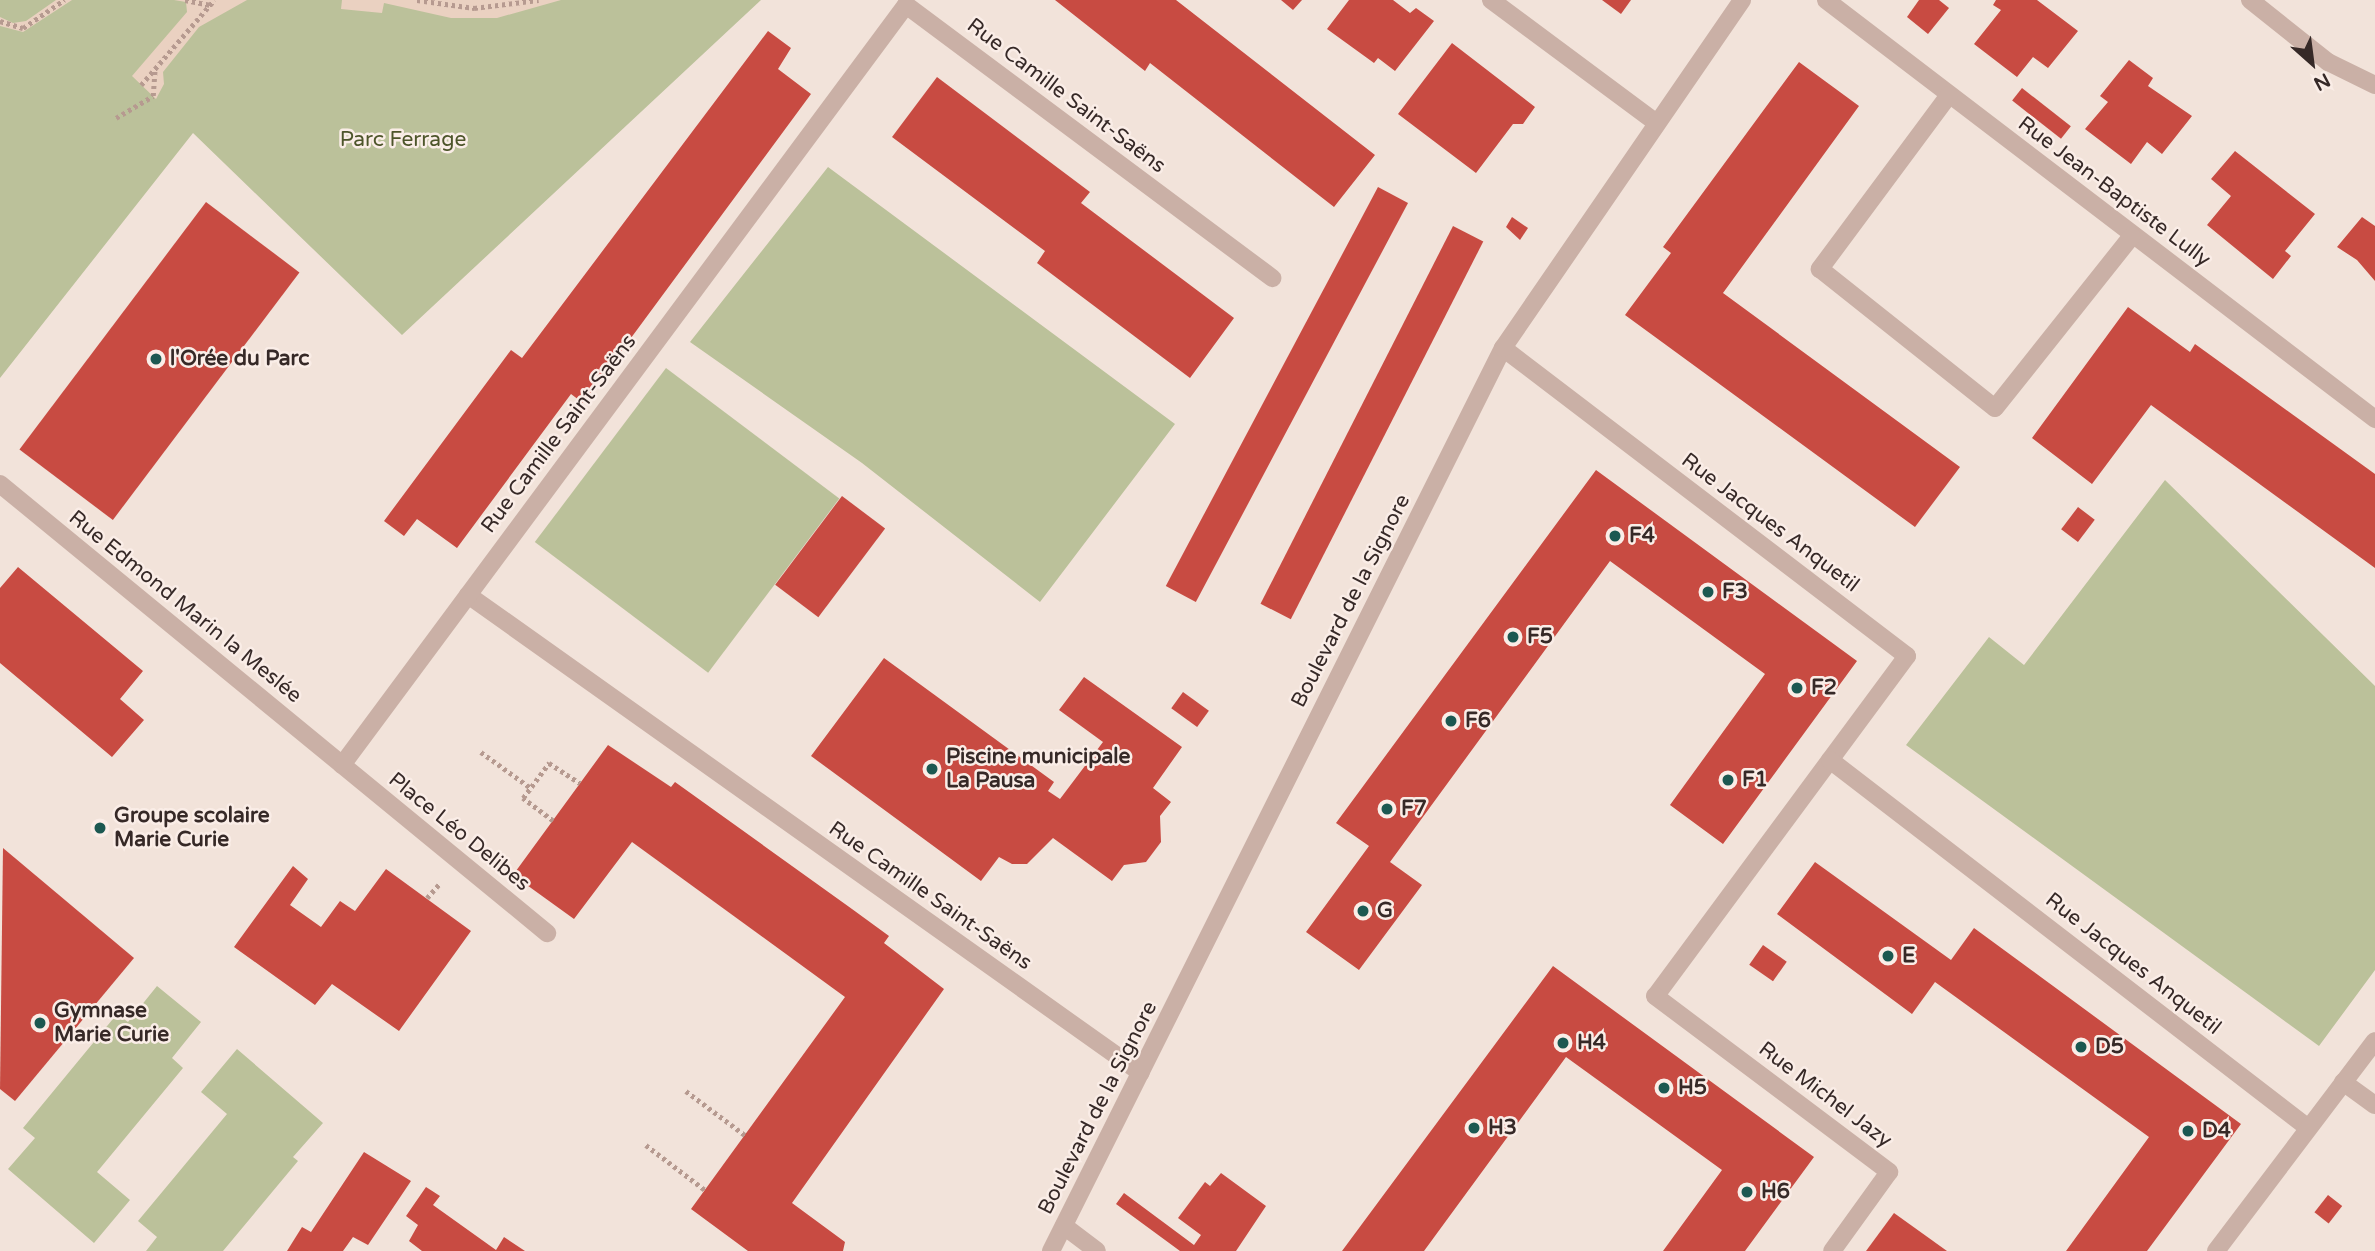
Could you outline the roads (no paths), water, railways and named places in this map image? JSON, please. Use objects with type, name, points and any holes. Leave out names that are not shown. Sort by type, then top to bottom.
[{"type":"street","points":[[1492,0],[1655,122]]},
{"type":"street","name":"Boulevard de la Signore","points":[[1051,1251],[1503,348],[1655,122],[1742,0]]},
{"type":"street","name":"Rue Jean-Baptiste Lully","points":[[1826,0],[2375,419]]},
{"type":"street","points":[[2250,0],[2328,62],[2375,85]]},
{"type":"street","name":"Rue Camille Saint-Saëns","points":[[1141,1073],[468,595],[906,5],[1272,278]]},
{"type":"street","points":[[1949,95],[1820,269],[1995,408],[2132,236]]},
{"type":"street","name":"Rue Jacques Anquetil","points":[[1503,348],[1907,656],[1655,996]]},
{"type":"street","name":"Rue Edmond Marin la Meslée","points":[[0,484],[342,765]]},
{"type":"street","points":[[342,765],[468,595]]},
{"type":"street","name":"Rue Jacques Anquetil","points":[[1830,760],[2307,1127]]},
{"type":"street","name":"Place Léo Delibes","points":[[342,765],[547,933]]},
{"type":"street","name":"Rue Michel Jazy","points":[[1655,996],[1889,1172],[1832,1251]]},
{"type":"street","points":[[2216,1251],[2307,1127],[2375,1041]]},
{"type":"street","points":[[2343,1082],[2375,1105]]},
{"type":"street","points":[[1064,1226],[1097,1251]]},
{"type":"place","name":"l'Orée du Parc","points":[[156,359]]},
{"type":"place","name":"F4","points":[[1615,536]]},
{"type":"place","name":"F3","points":[[1708,592]]},
{"type":"place","name":"F5","points":[[1513,637]]},
{"type":"place","name":"F2","points":[[1797,688]]},
{"type":"place","name":"F6","points":[[1451,721]]},
{"type":"place","name":"Piscine municipale La Pausa","points":[[932,769]]},
{"type":"place","name":"F1","points":[[1728,780]]},
{"type":"place","name":"F7","points":[[1387,809]]},
{"type":"place","name":"Groupe scolaire Marie Curie","points":[[100,828]]},
{"type":"place","name":"G","points":[[1363,911]]},
{"type":"place","name":"E","points":[[1888,956]]},
{"type":"place","name":"Gymnase Marie Curie","points":[[40,1023]]},
{"type":"place","name":"H4","points":[[1563,1043]]},
{"type":"place","name":"D5","points":[[2081,1047]]},
{"type":"place","name":"H5","points":[[1664,1088]]},
{"type":"place","name":"H3","points":[[1474,1128]]},
{"type":"place","name":"D4","points":[[2188,1131]]},
{"type":"place","name":"H6","points":[[1747,1192]]},
{"type":"park label","name":"Parc Ferrage","points":[[403,140]]}]
